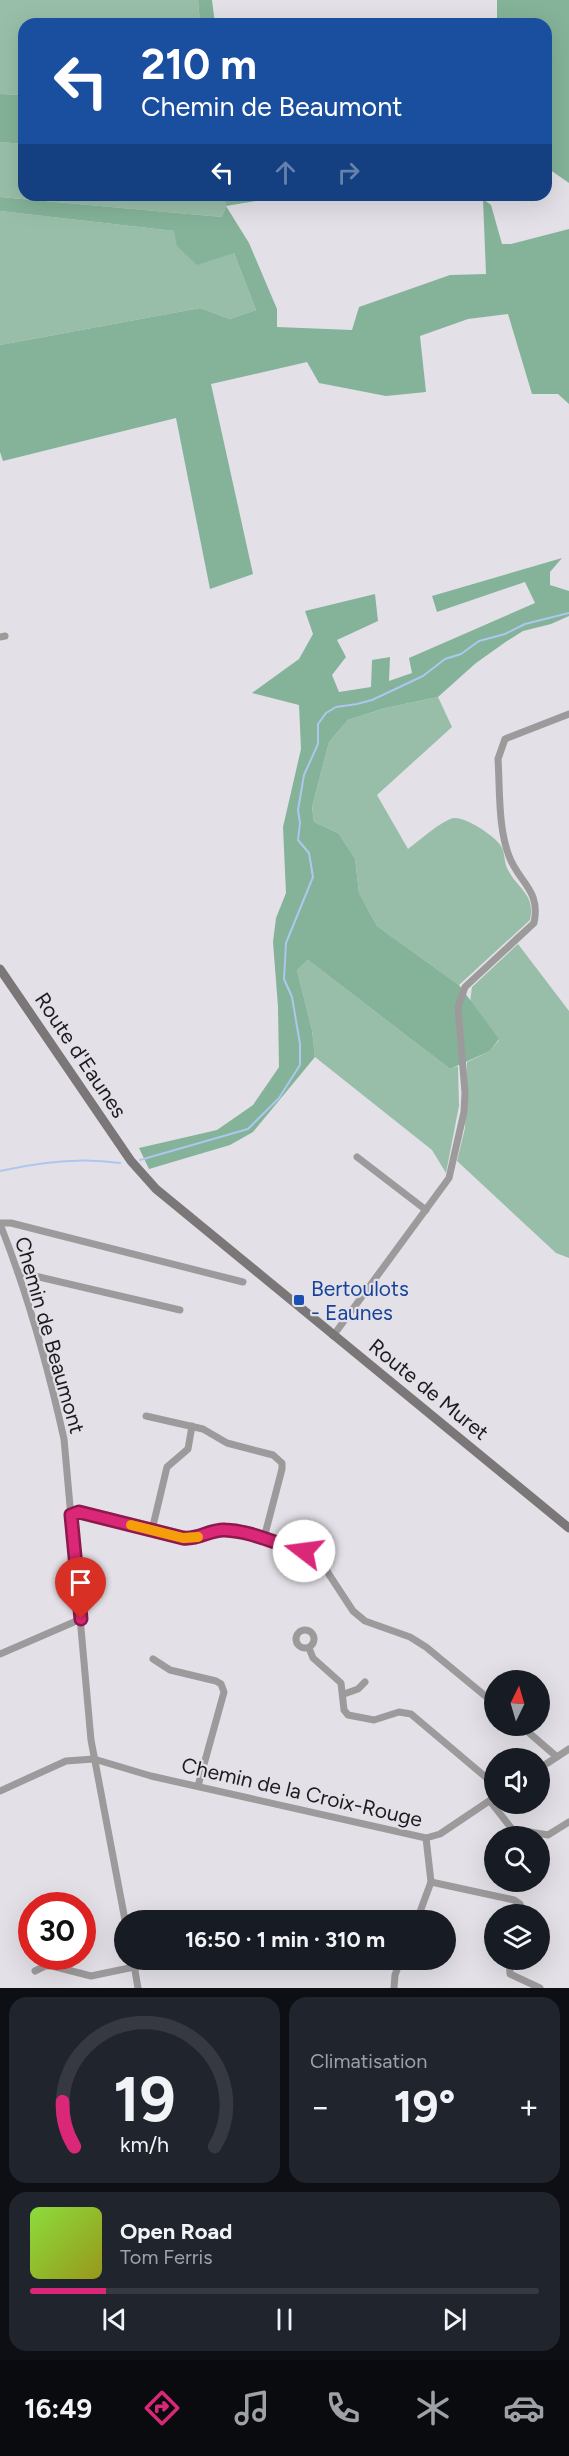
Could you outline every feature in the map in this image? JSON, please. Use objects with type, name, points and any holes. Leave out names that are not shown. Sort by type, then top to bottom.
[{"type":"main road","name":"Route d'Eaunes","points":[[0,969],[131,1161]]},
{"type":"main road","name":"Route de Muret","points":[[131,1161],[156,1189],[569,1528]]},
{"type":"street","points":[[333,1336],[449,1178],[464,1112],[465,1079],[459,1000],[465,987],[534,923],[536,914],[536,901],[509,857],[502,825],[498,759],[500,750],[505,739],[569,714]]},
{"type":"street","points":[[357,1157],[426,1210]]},
{"type":"street","points":[[0,1224],[22,1226],[243,1282]]},
{"type":"street","name":"Chemin de Beaumont","points":[[0,1224],[18,1272],[64,1439],[94,1759],[123,1910]]},
{"type":"street","points":[[18,1272],[180,1310]]},
{"type":"street","points":[[146,1416],[211,1432],[227,1443],[273,1455],[282,1463],[264,1538]]},
{"type":"street","points":[[152,1530],[167,1467],[186,1451],[192,1426]]},
{"type":"street","points":[[71,1515],[83,1512],[189,1539],[224,1530],[264,1538],[304,1551]]},
{"type":"street","points":[[315,1553],[353,1611],[365,1621],[410,1637],[426,1647],[484,1695]]},
{"type":"street","points":[[0,1654],[81,1619]]},
{"type":"street","points":[[309,1648],[313,1658],[339,1680],[344,1694],[344,1710],[348,1715],[374,1720],[399,1712],[411,1714],[484,1776]]},
{"type":"street","points":[[153,1659],[171,1670],[216,1681],[221,1684],[224,1692],[198,1786]]},
{"type":"street","points":[[344,1694],[358,1689],[365,1682]]},
{"type":"street","points":[[533,1736],[558,1757]]},
{"type":"street","points":[[550,1762],[569,1749]]},
{"type":"street","points":[[0,1791],[66,1761],[94,1759]]},
{"type":"street","name":"Chemin de la Croix-Rouge","points":[[94,1759],[140,1773],[426,1838],[440,1834],[484,1804]]},
{"type":"street","points":[[502,1814],[512,1829],[548,1835],[569,1822]]},
{"type":"street","points":[[421,1910],[431,1882],[426,1838]]},
{"type":"street","points":[[431,1882],[513,1900],[520,1904]]},
{"type":"street","points":[[35,1971],[45,1966],[52,1966],[92,1976],[120,1970]]},
{"type":"street","points":[[135,1970],[138,1988]]},
{"type":"street","points":[[394,1988],[397,1970]]},
{"type":"street","points":[[510,1970],[510,1974],[540,1988]]},
{"type":"green space","points":[[0,0],[198,0],[200,18],[18,18],[18,95],[0,94]]},
{"type":"green space","points":[[198,0],[212,0],[214,18],[200,18]]},
{"type":"green space","points":[[497,0],[569,0],[569,183],[552,171],[552,18],[497,18]]},
{"type":"green space","points":[[0,94],[18,95],[18,144],[0,142]]},
{"type":"green space","points":[[0,142],[18,144],[18,199],[0,197]]},
{"type":"green space","points":[[0,197],[18,199],[18,201],[44,201],[222,217],[226,206],[249,243],[277,309],[277,327],[352,330],[359,307],[450,275],[486,274],[483,201],[491,205],[502,244],[511,244],[569,229],[569,404],[558,394],[532,394],[508,314],[468,319],[420,336],[426,392],[386,396],[319,383],[307,362],[211,384],[253,574],[210,589],[176,418],[3,461],[0,452],[0,345],[200,308],[230,319],[256,310],[234,253],[197,265],[177,246],[174,231],[0,211]]},
{"type":"green space","points":[[44,201],[225,201],[226,206],[222,217]]},
{"type":"green space","points":[[225,201],[256,201],[226,206]]},
{"type":"green space","points":[[0,211],[174,231],[234,253],[256,310],[230,319],[200,308],[0,345]]},
{"type":"green space","points":[[562,558],[550,572],[550,585],[569,591],[569,616],[551,624],[523,631],[476,663],[438,697],[385,708],[348,720],[329,742],[312,807],[314,822],[338,833],[355,858],[359,893],[377,926],[459,985],[499,1039],[490,1051],[450,1069],[308,960],[297,970],[312,1030],[315,1057],[253,1132],[230,1145],[149,1169],[139,1148],[217,1130],[253,1105],[279,1067],[278,1007],[273,942],[276,918],[286,893],[283,827],[301,749],[299,705],[252,693],[299,659],[313,634],[305,611],[375,594],[378,621],[337,640],[346,657],[332,675],[339,692],[371,687],[372,660],[390,657],[389,681],[412,673],[409,658],[535,603],[525,582],[437,612],[432,596]]},
{"type":"green space","points":[[438,697],[452,727],[377,795],[408,849],[437,827],[454,818],[466,821],[487,832],[501,846],[507,868],[528,898],[531,911],[530,920],[459,985],[377,926],[359,893],[355,858],[338,833],[314,822],[312,807],[329,742],[348,720],[385,708]]},
{"type":"green space","points":[[518,944],[569,1011],[569,1258],[556,1253],[457,1161],[465,1128],[467,1062],[490,1051],[499,1040],[470,1002],[472,987]]},
{"type":"green space","points":[[308,960],[450,1069],[458,1066],[459,1106],[446,1173],[432,1150],[315,1057],[312,1030],[297,970]]},
{"type":"waterway","points":[[140,1160],[248,1129],[279,1098],[300,1065],[300,1044],[292,997],[284,979],[286,943],[313,877],[309,853],[298,840],[300,823],[298,810],[304,775],[318,744],[318,724],[326,713],[336,707],[372,700],[423,676],[445,659],[461,654],[479,641],[505,634],[525,624],[569,613]]},
{"type":"waterway","points":[[0,1171],[60,1161],[90,1160],[120,1163]]},
{"type":"slow traffic","points":[[131,1525],[183,1538],[198,1537]]},
{"type":"place","name":"Bertoulots - Eaunes","points":[[299,1300]]},
{"type":"route","points":[[81,1619],[71,1515],[79,1512],[183,1538],[196,1538],[216,1530],[224,1530],[267,1539],[276,1544],[304,1551]]}]
